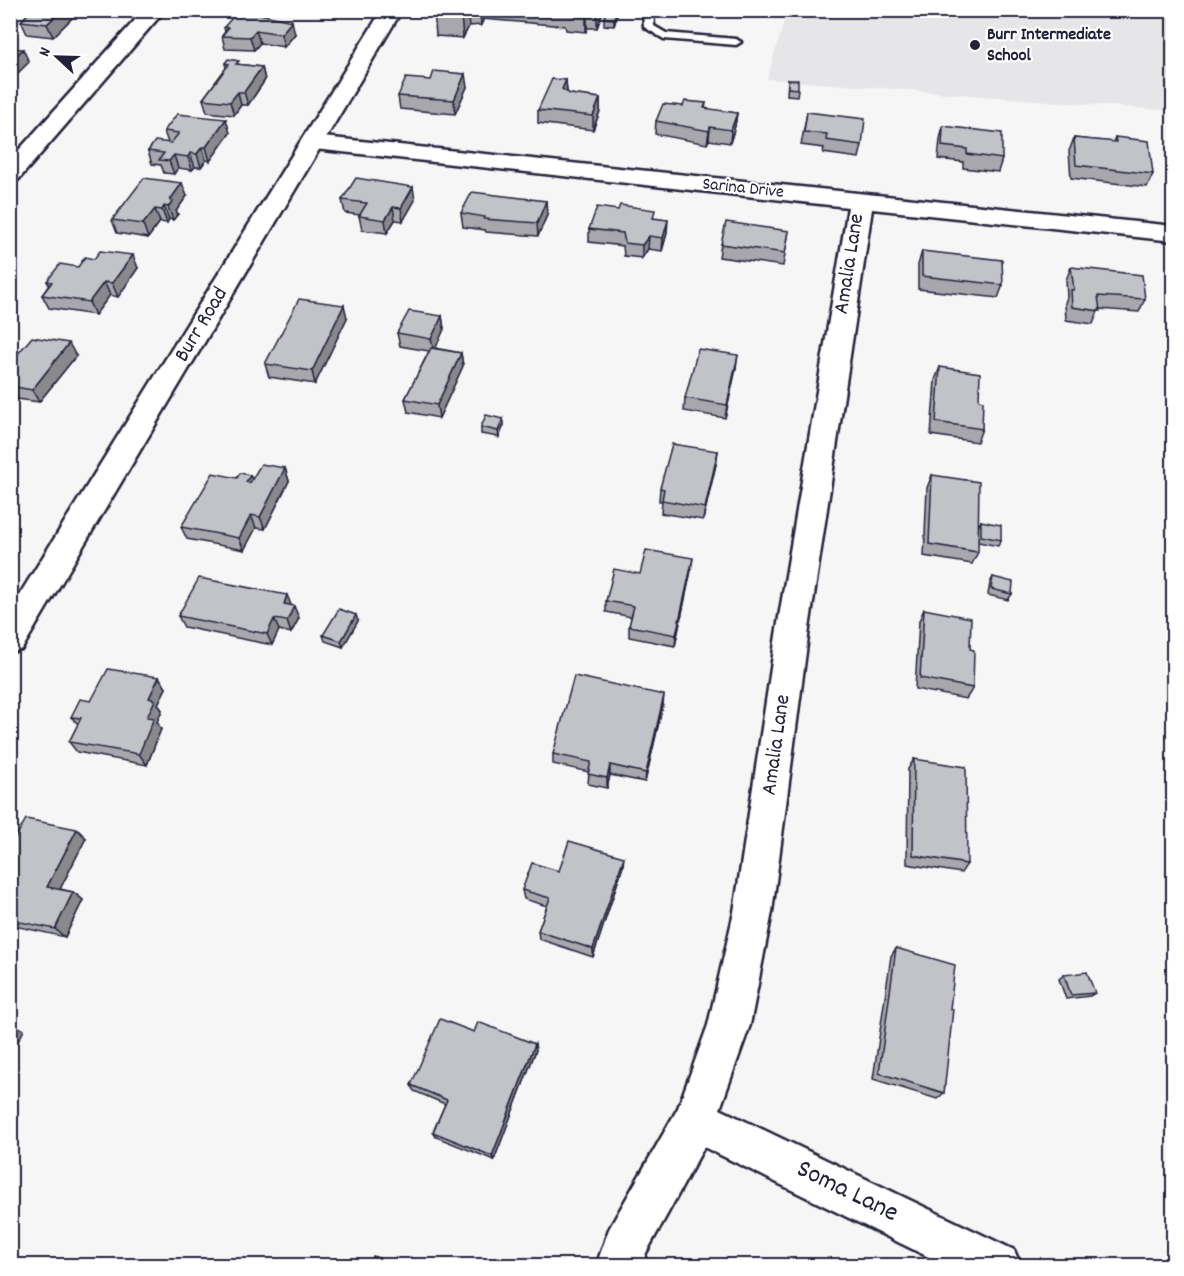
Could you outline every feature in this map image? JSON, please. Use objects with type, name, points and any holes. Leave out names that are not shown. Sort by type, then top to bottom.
[{"type":"street","points":[[10,175],[155,10]]},
{"type":"street","name":"Burr Road","points":[[10,639],[392,10]]},
{"type":"street","name":"Sarina Drive","points":[[313,143],[1173,234]]},
{"type":"street","name":"Amalia Lane","points":[[620,1266],[625,1245],[695,1120],[729,1025],[753,912],[797,605],[861,201]]},
{"type":"street","name":"Soma Lane","points":[[695,1120],[998,1266]]},
{"type":"lane","points":[[648,10],[649,27],[663,36],[736,42]]},
{"type":"shaded area","name":"Burr Intermediate School","points":[[787,11],[1173,11],[1173,111],[767,79]]},
{"type":"building","points":[[32,10],[62,10],[47,24],[21,21]]},
{"type":"building","points":[[239,10],[292,21],[281,34],[256,30],[250,37],[222,36],[228,28],[224,27]]},
{"type":"building","points":[[434,10],[462,10],[461,14],[433,12]]},
{"type":"building","points":[[607,10],[616,10],[614,19],[604,18]]},
{"type":"building","points":[[10,48],[23,49],[10,62]]},
{"type":"building","points":[[228,59],[239,61],[236,64],[262,67],[244,92],[238,92],[230,102],[203,99],[229,64],[225,63]]},
{"type":"building","points":[[434,71],[465,74],[454,100],[398,96],[406,78],[431,80]]},
{"type":"building","points":[[552,79],[566,80],[562,89],[570,94],[600,98],[593,116],[538,110]]},
{"type":"building","points":[[788,80],[798,80],[798,89],[788,88]]},
{"type":"building","points":[[685,101],[706,103],[704,108],[737,113],[731,130],[710,127],[709,131],[656,121],[663,104],[683,106]]},
{"type":"building","points":[[807,112],[865,119],[862,145],[826,140],[827,134],[804,132]]},
{"type":"building","points":[[177,114],[226,119],[206,147],[202,147],[197,154],[190,153],[188,157],[174,155],[169,161],[159,160],[164,153],[148,151],[155,141],[171,143],[179,133],[164,131]]},
{"type":"building","points":[[943,126],[1002,133],[1002,159],[967,154],[967,149],[942,146]]},
{"type":"building","points":[[1115,137],[1149,141],[1153,174],[1076,165],[1074,138],[1116,142]]},
{"type":"building","points":[[144,178],[182,183],[168,207],[164,206],[162,210],[155,209],[143,224],[112,220]]},
{"type":"building","points":[[356,178],[413,187],[401,208],[393,207],[385,220],[359,216],[367,203],[342,200]]},
{"type":"building","points":[[472,192],[546,201],[537,223],[484,219],[485,217],[461,213]]},
{"type":"building","points":[[620,205],[655,210],[653,218],[668,220],[663,238],[649,236],[642,245],[625,243],[623,233],[589,229],[597,207],[618,210]]},
{"type":"building","points":[[726,222],[789,231],[785,253],[721,244]]},
{"type":"building","points":[[100,251],[133,255],[112,283],[104,282],[89,302],[42,295],[52,282],[47,281],[60,264],[78,267],[85,257],[94,259]]},
{"type":"building","points":[[922,251],[1002,260],[1003,285],[922,276]]},
{"type":"building","points":[[1071,267],[1142,275],[1145,299],[1098,296],[1100,311],[1072,307],[1071,290],[1074,290]]},
{"type":"building","points":[[299,299],[344,305],[312,371],[265,364]]},
{"type":"building","points":[[409,311],[442,316],[431,339],[397,333]]},
{"type":"building","points":[[32,337],[69,343],[32,390],[10,386],[10,363]]},
{"type":"building","points":[[431,348],[461,353],[437,405],[405,399]]},
{"type":"building","points":[[698,349],[738,355],[727,405],[685,398]]},
{"type":"building","points":[[940,367],[980,373],[979,400],[983,401],[982,429],[936,422]]},
{"type":"building","points":[[486,415],[503,419],[498,431],[481,427]]},
{"type":"building","points":[[672,444],[718,451],[705,508],[662,500],[664,489],[660,488]]},
{"type":"building","points":[[261,464],[285,468],[260,517],[251,515],[239,538],[181,527],[213,473],[237,478],[240,473],[250,475],[246,482],[250,483]]},
{"type":"building","points":[[932,475],[979,482],[978,552],[929,544]]},
{"type":"building","points":[[981,521],[1001,525],[1001,540],[981,536]]},
{"type":"building","points":[[646,550],[693,558],[676,635],[629,626],[634,606],[606,601],[614,569],[640,574]]},
{"type":"building","points":[[993,577],[1013,582],[1012,594],[991,589]]},
{"type":"building","points":[[199,578],[287,595],[284,604],[294,606],[287,621],[274,619],[267,634],[178,616]]},
{"type":"building","points":[[339,609],[356,615],[341,641],[323,635]]},
{"type":"building","points":[[924,609],[971,618],[970,649],[974,650],[973,688],[920,678]]},
{"type":"building","points":[[108,669],[159,677],[149,698],[155,700],[147,717],[154,718],[139,754],[69,742],[81,718],[71,717],[80,699],[91,701]]},
{"type":"building","points":[[574,676],[664,695],[646,773],[610,765],[607,778],[588,774],[591,762],[553,754]]},
{"type":"building","points":[[914,759],[966,767],[967,864],[913,855]]},
{"type":"building","points":[[26,819],[77,829],[47,887],[73,892],[55,929],[10,920],[10,848]]},
{"type":"building","points":[[569,841],[624,857],[593,949],[538,931],[550,898],[522,890],[532,863],[559,871]]},
{"type":"building","points":[[896,948],[955,965],[944,1093],[879,1073]]},
{"type":"building","points":[[1087,972],[1095,993],[1071,995],[1064,975]]},
{"type":"building","points":[[440,1019],[474,1032],[478,1022],[535,1044],[492,1156],[433,1132],[447,1100],[411,1085]]},
{"type":"building","points":[[373,1256],[398,1266],[370,1266]]},
{"type":"place","name":"Burr Intermediate School","points":[[975,45]]}]
